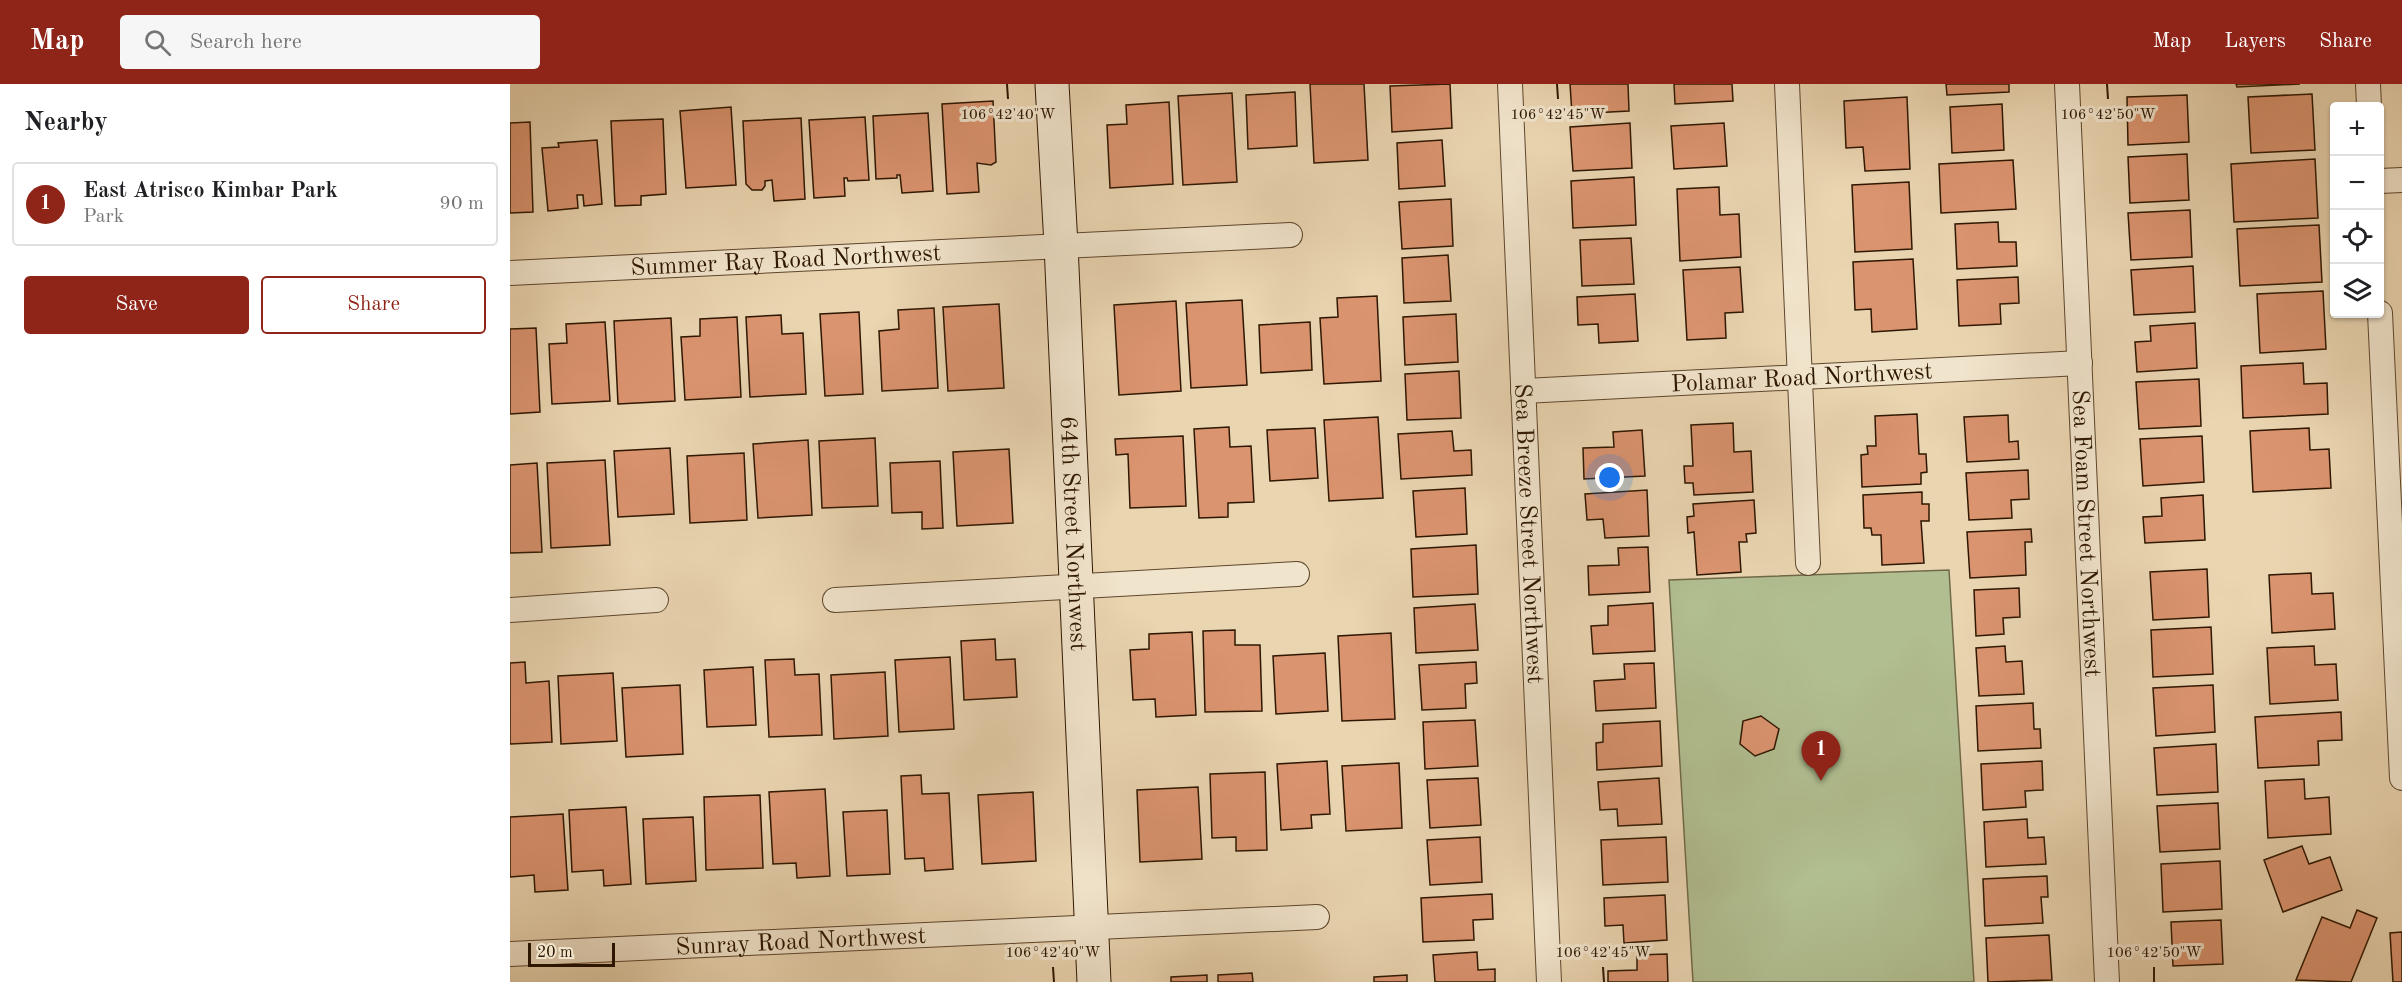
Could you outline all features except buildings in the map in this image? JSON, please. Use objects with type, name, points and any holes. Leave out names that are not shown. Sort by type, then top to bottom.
[{"type":"street","name":"64th Street Northwest","points":[[1052,84],[1094,982]]},
{"type":"street","name":"Sea Breeze Street Northwest","points":[[1510,84],[1549,982]]},
{"type":"street","points":[[1787,84],[1808,563]]},
{"type":"street","name":"Sea Foam Street Northwest","points":[[2067,84],[2107,982]]},
{"type":"street","points":[[2368,84],[2369,102]]},
{"type":"street","points":[[2384,181],[2402,180]]},
{"type":"street","name":"Summer Ray Road Northwest","points":[[510,273],[1290,235]]},
{"type":"street","points":[[2379,318],[2396,523],[2402,778]]},
{"type":"street","name":"Polamar Road Northwest","points":[[1523,391],[2080,363]]},
{"type":"street","points":[[836,600],[1297,574]]},
{"type":"street","points":[[510,610],[656,600]]},
{"type":"street","name":"Sunray Road Northwest","points":[[510,954],[1317,917]]},
{"type":"green space","points":[[1949,570],[1974,982],[1693,982],[1669,580]]},
{"type":"place","name":"East Atrisco Kimbar Park","points":[[1821,781]]}]
